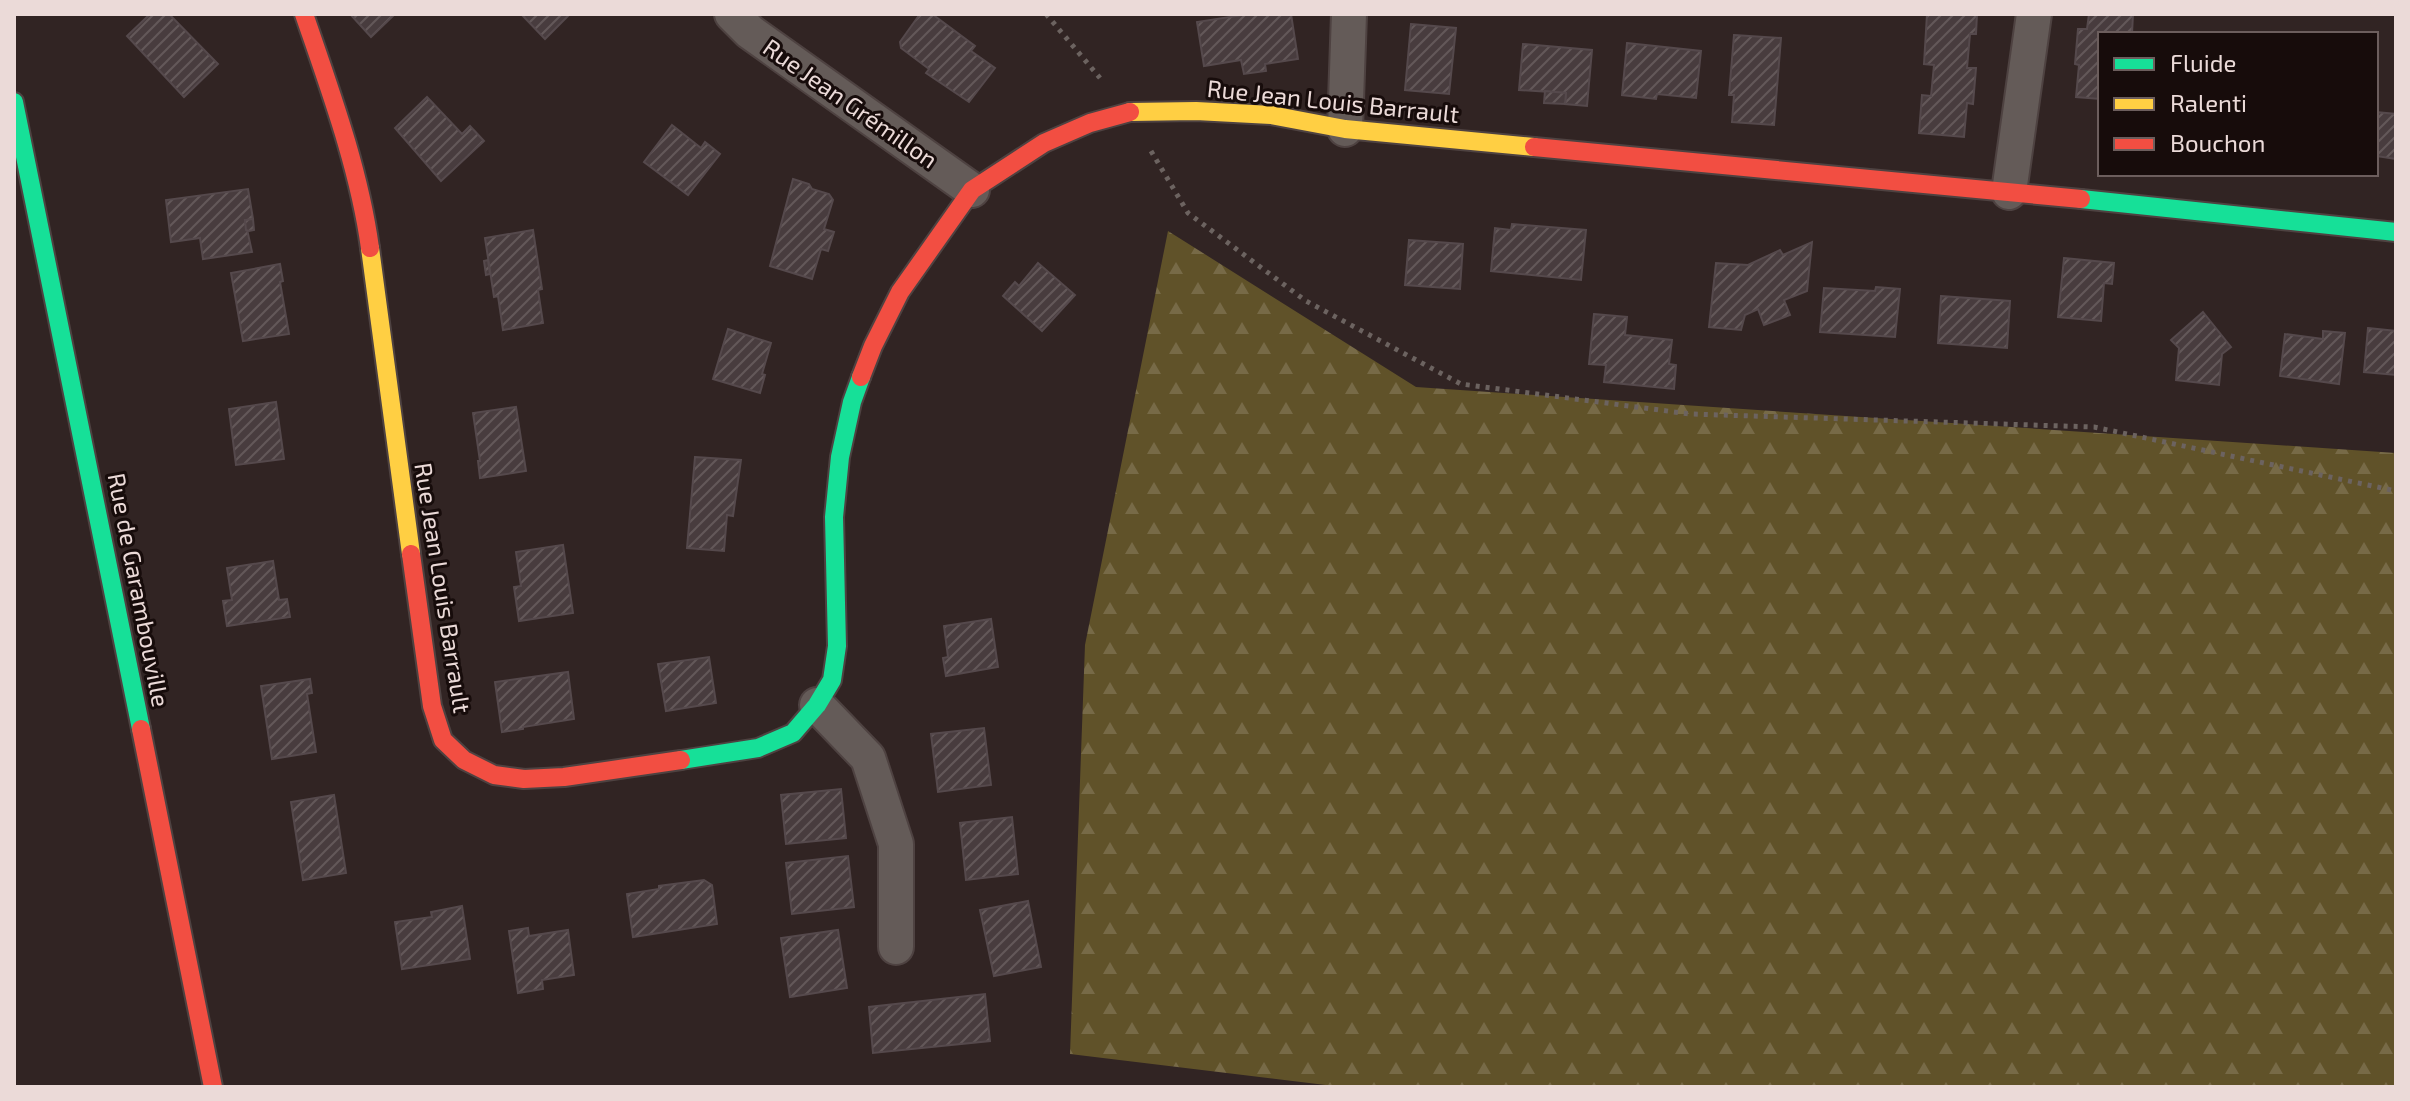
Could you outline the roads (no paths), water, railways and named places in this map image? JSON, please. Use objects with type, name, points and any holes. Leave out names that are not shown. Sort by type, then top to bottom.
[{"type":"street","name":"Rue Jean Louis Barrault","points":[[304,14],[340,119],[366,221],[432,706],[443,740],[464,760],[494,775],[524,779],[564,777],[758,748],[793,733],[817,705],[832,680],[837,646],[834,517],[840,457],[852,402],[873,346],[900,292],[972,190],[1044,143],[1090,123],[1128,112],[1196,111],[1271,115],[1345,129],[2396,232]]},
{"type":"street","name":"Rue Jean Grémillon","points":[[732,14],[750,32],[972,190]]},
{"type":"street","points":[[1345,129],[1349,14]]},
{"type":"street","points":[[2009,192],[2034,14]]},
{"type":"street","name":"Rue de Garambouville","points":[[14,102],[213,1087]]},
{"type":"street","points":[[817,705],[868,758],[896,844],[896,947]]}]
